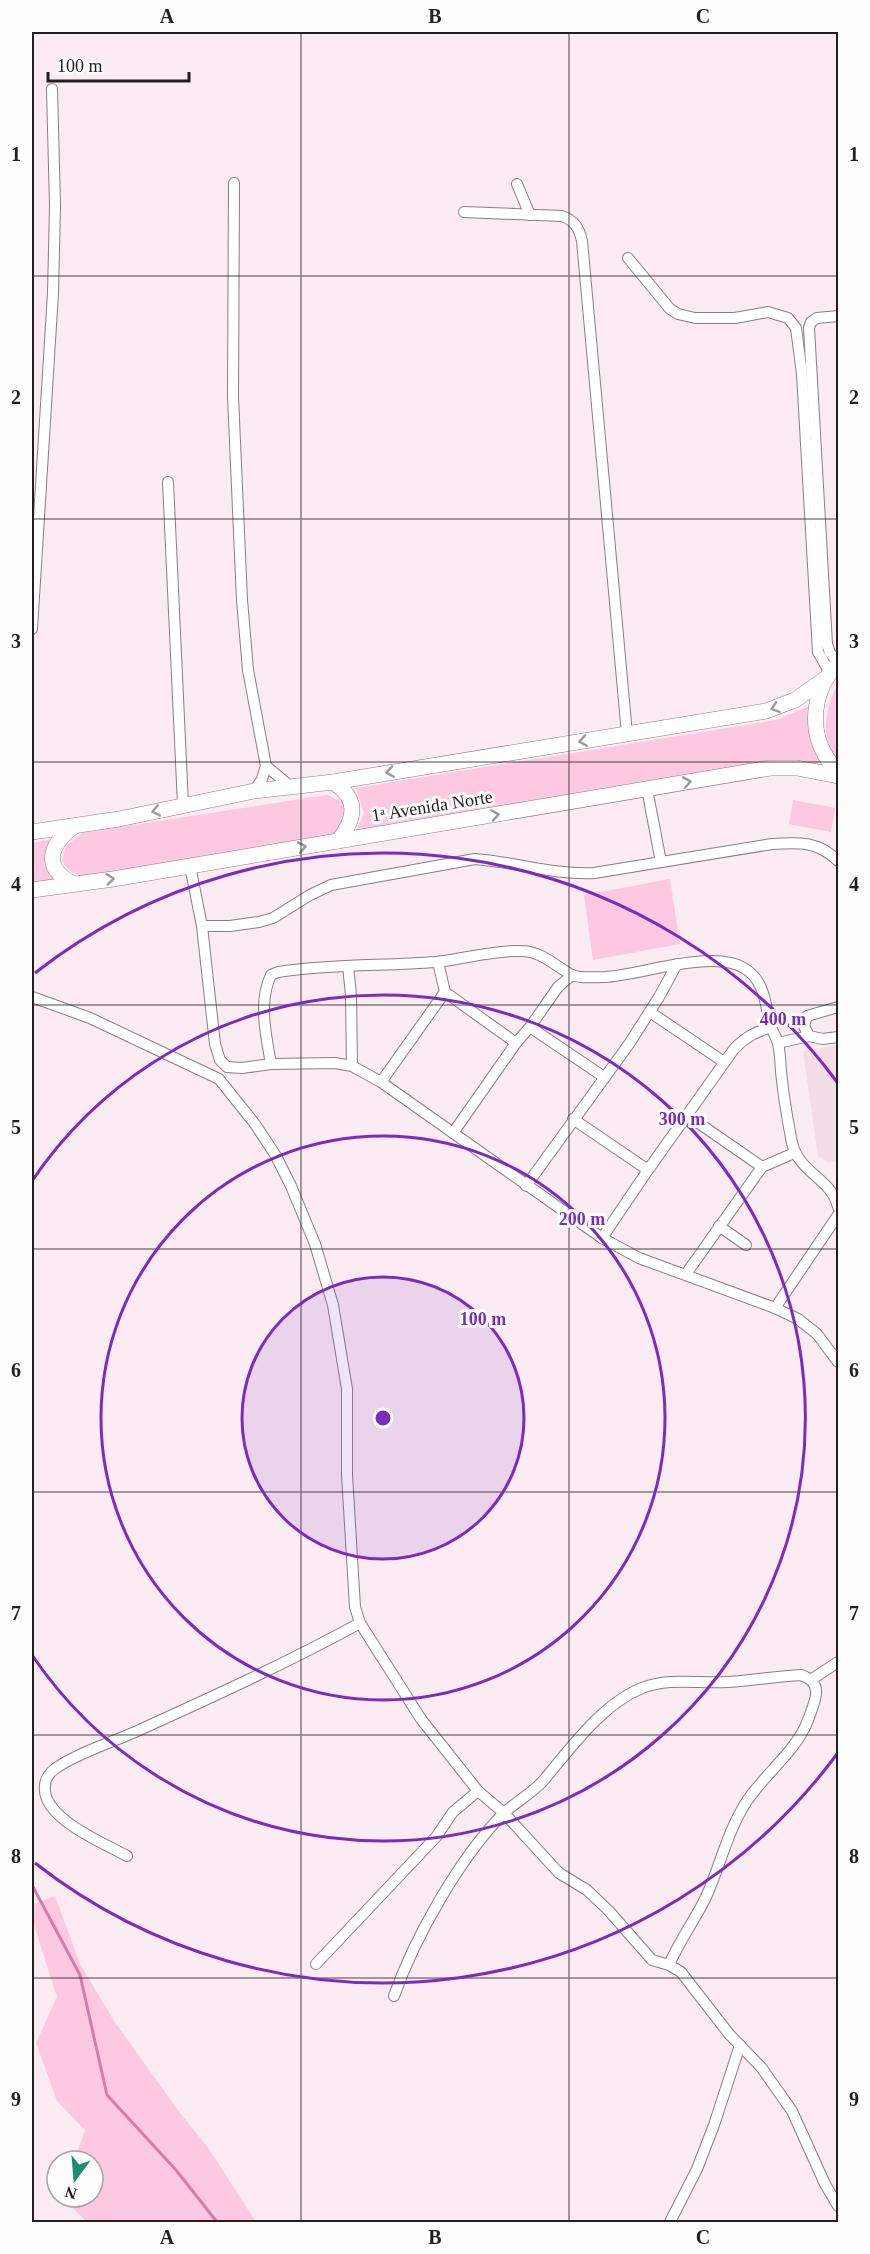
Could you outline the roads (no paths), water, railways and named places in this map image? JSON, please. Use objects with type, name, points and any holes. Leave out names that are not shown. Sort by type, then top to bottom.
[{"type":"main road","points":[[32,832],[254,791],[333,782],[766,711],[795,700],[833,669]]},
{"type":"main road","points":[[833,669],[817,700],[815,722],[819,744],[829,762],[838,772]]},
{"type":"main road","name":"1ᵃ Avenida Norte","points":[[32,890],[113,879],[770,768],[797,768],[838,776]]},
{"type":"main road","points":[[333,782],[349,795],[352,809],[350,825],[338,840]]},
{"type":"main road","points":[[72,883],[60,876],[52,858],[55,845],[73,826]]},
{"type":"street","points":[[32,629],[53,293],[55,206],[52,89]]},
{"type":"street","points":[[234,183],[232,397],[242,600],[248,670],[266,766],[262,779],[254,791]]},
{"type":"street","points":[[517,184],[530,215]]},
{"type":"street","points":[[464,212],[554,215],[569,219],[576,224],[582,241],[627,734]]},
{"type":"street","points":[[628,258],[670,309],[678,314],[695,318],[735,318],[768,312],[788,318],[796,328],[802,374],[818,652],[819,657],[833,669]]},
{"type":"street","points":[[833,669],[827,644],[809,328],[811,322],[817,318],[838,316]]},
{"type":"street","points":[[168,482],[183,805]]},
{"type":"street","points":[[266,766],[290,786]]},
{"type":"street","points":[[647,789],[661,862]]},
{"type":"street","points":[[202,926],[230,926],[260,922],[287,911],[310,895],[331,885],[475,859],[570,874],[594,873],[772,844],[800,843],[828,850],[838,861]]},
{"type":"street","points":[[190,866],[202,926],[215,1044],[220,1060],[227,1067],[335,1063],[352,1066],[381,1082],[602,1238],[639,1258],[775,1308],[798,1319],[817,1334],[838,1361]]},
{"type":"street","points":[[271,1064],[263,1001],[266,984],[271,975],[290,970],[438,962],[522,950],[539,954],[572,975],[607,977],[677,964],[711,962],[743,967],[754,976],[765,996],[771,1027],[778,1043],[784,1100],[794,1154],[802,1165],[829,1189],[838,1207]]},
{"type":"street","points":[[438,962],[445,992],[516,1043]]},
{"type":"street","points":[[526,1186],[650,1012],[677,964]]},
{"type":"street","points":[[348,966],[352,1066]]},
{"type":"street","points":[[453,1133],[558,987],[572,975]]},
{"type":"street","points":[[381,1082],[445,992]]},
{"type":"street","points":[[32,997],[90,1018],[219,1079],[255,1124],[276,1156],[291,1186],[315,1245],[333,1305],[347,1389],[347,1475],[355,1607],[360,1623],[421,1719],[478,1791],[504,1813],[559,1873],[587,1890],[609,1911],[652,1960],[669,1965],[681,1972],[740,2045],[761,2067],[792,2111],[825,2184],[838,2206]]},
{"type":"street","points":[[809,1036],[804,1026],[807,1016],[838,1008]]},
{"type":"street","points":[[650,1012],[724,1062]]},
{"type":"street","points":[[530,1027],[604,1077]]},
{"type":"street","points":[[602,1238],[724,1062],[742,1040],[753,1033],[771,1027]]},
{"type":"street","points":[[778,1043],[809,1036],[823,1039],[838,1037]]},
{"type":"street","points":[[219,1079],[227,1067]]},
{"type":"street","points":[[687,1115],[762,1167]]},
{"type":"street","points":[[573,1119],[648,1170]]},
{"type":"street","points":[[686,1274],[762,1167],[774,1160],[794,1154]]},
{"type":"street","points":[[775,1308],[838,1215]]},
{"type":"street","points":[[719,1226],[746,1245]]},
{"type":"street","points":[[127,1856],[67,1822],[53,1810],[46,1802],[44,1787],[49,1775],[64,1763],[322,1644],[360,1623]]},
{"type":"street","points":[[812,1679],[838,1662]]},
{"type":"street","points":[[394,1995],[403,1970],[435,1908],[462,1866],[504,1813],[530,1794],[571,1746],[618,1702],[639,1689],[671,1681],[726,1683],[801,1675],[812,1679],[816,1692],[807,1723],[746,1802],[729,1835],[706,1896],[669,1965]]},
{"type":"street","points":[[316,1964],[436,1837],[453,1812],[478,1791]]},
{"type":"street","points":[[670,2223],[714,2125],[740,2045]]},
{"type":"waterway","points":[[32,1885],[80,1975],[107,2095],[176,2170],[217,2222]]}]
